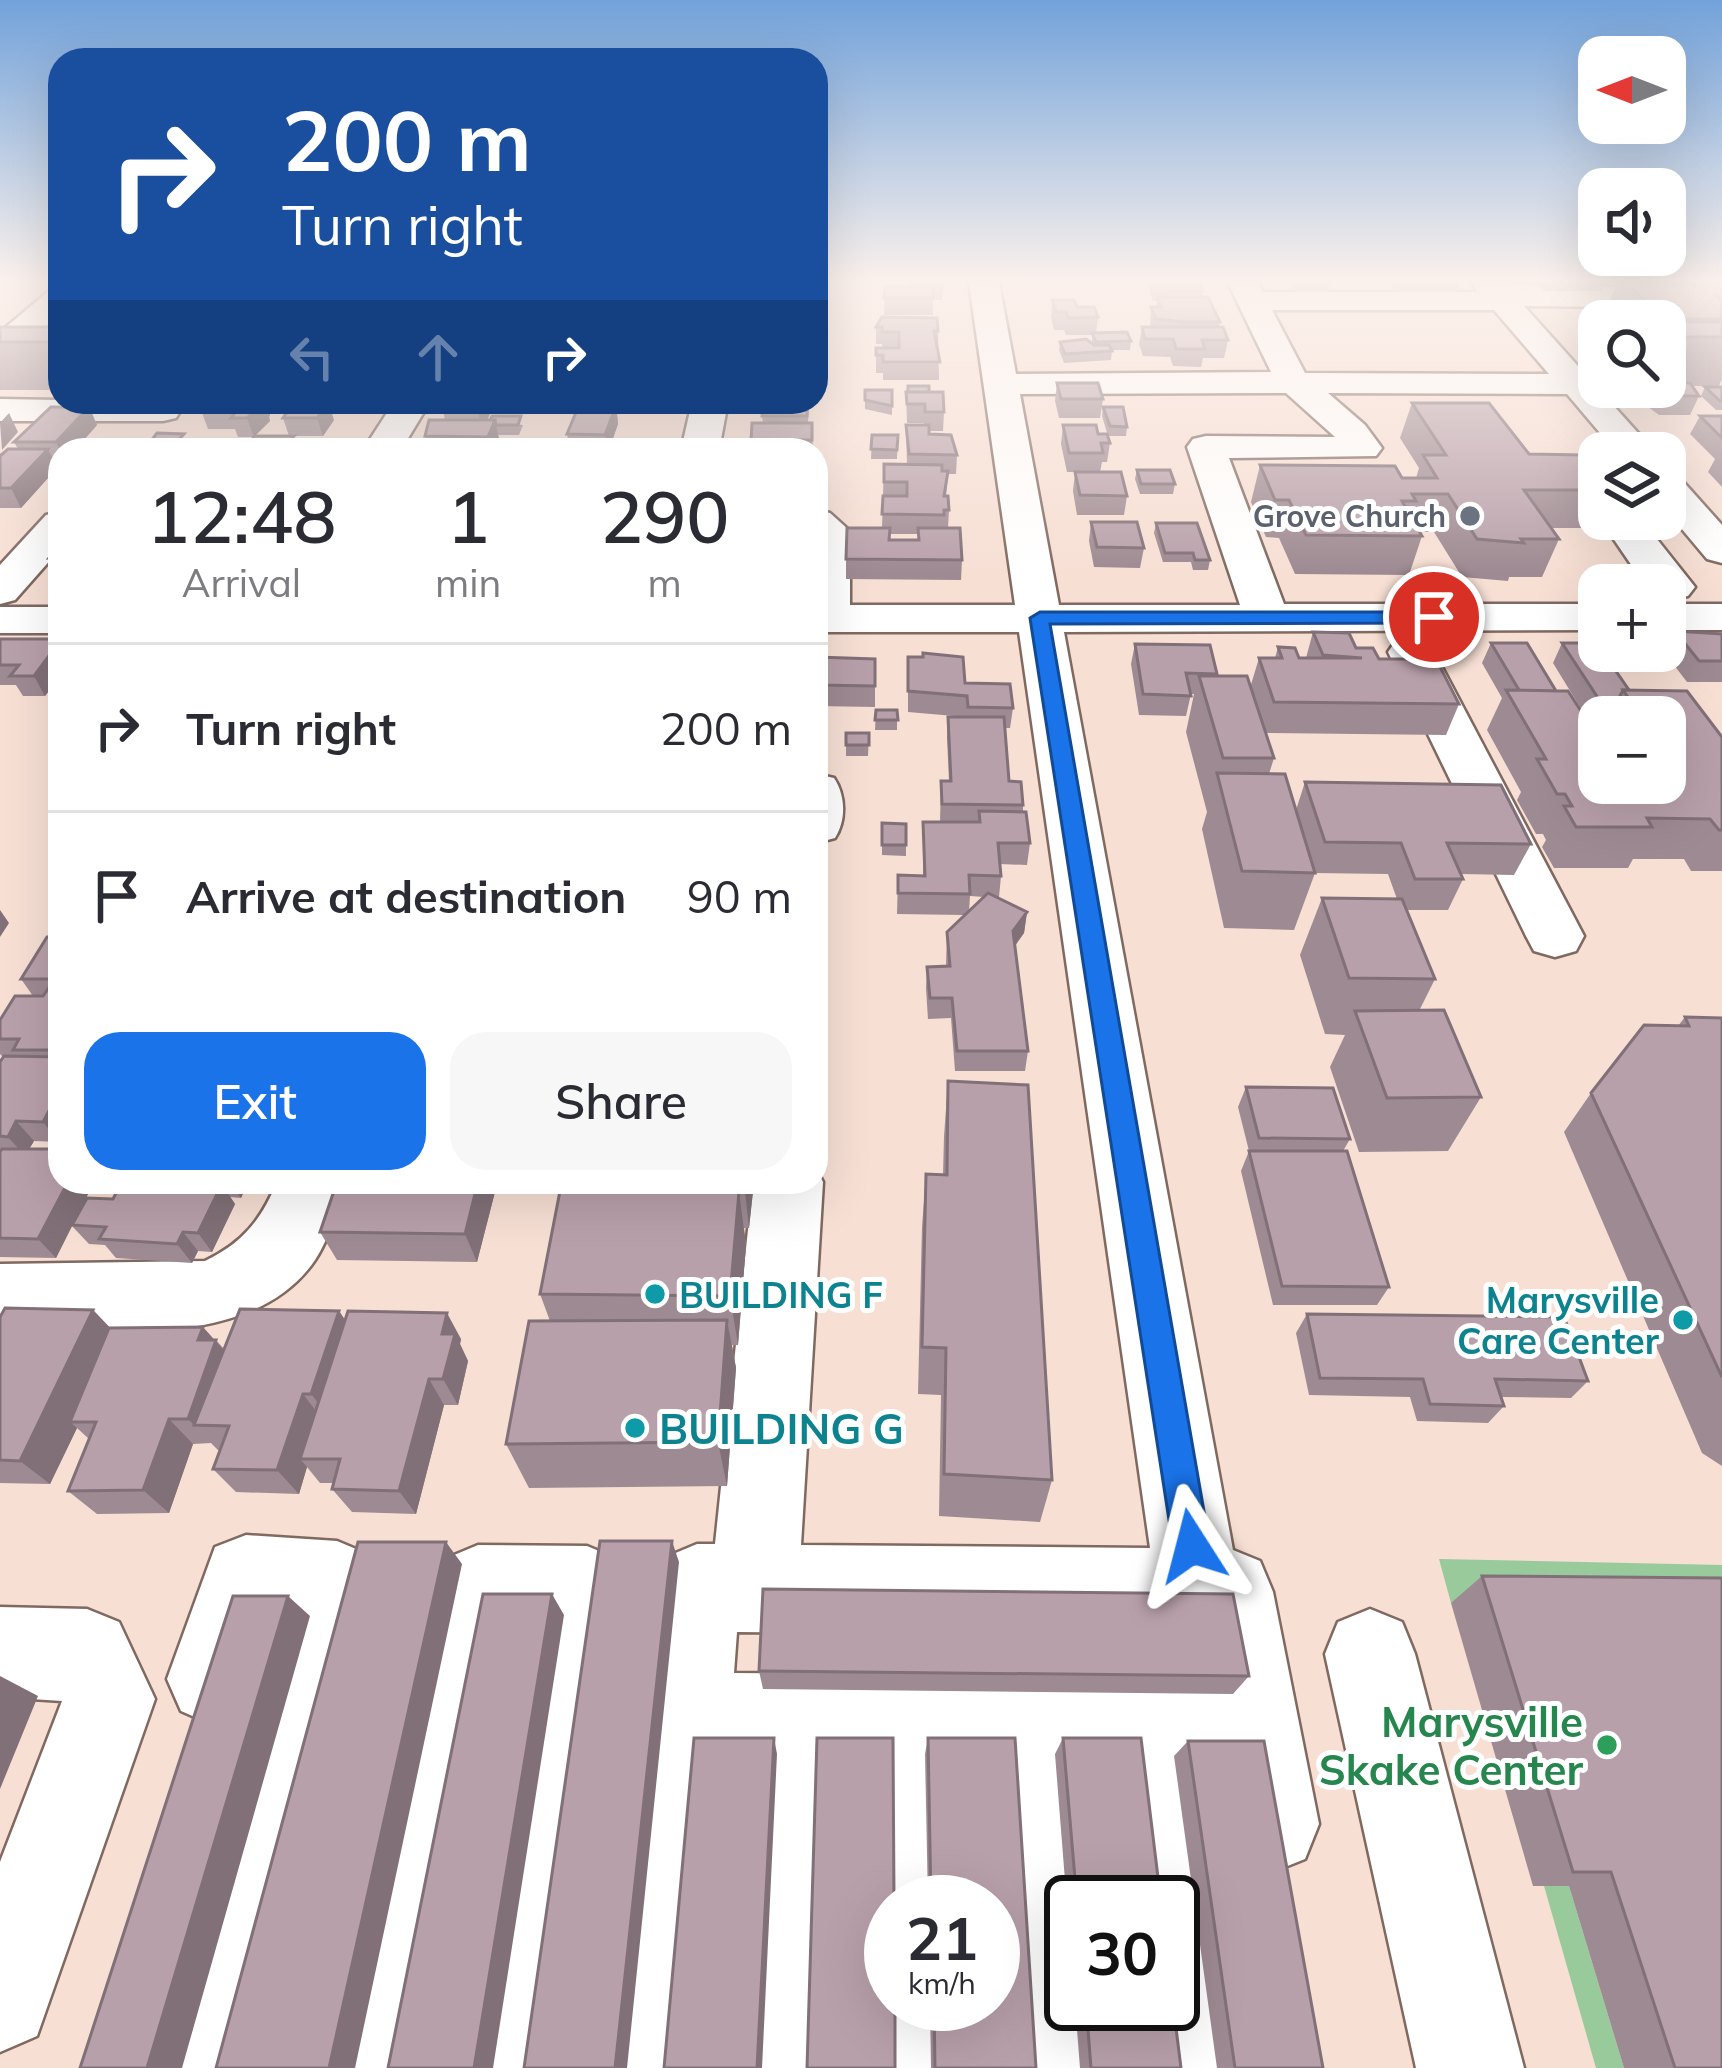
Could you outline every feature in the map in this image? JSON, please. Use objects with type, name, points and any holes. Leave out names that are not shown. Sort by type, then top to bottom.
[{"type":"street","points":[[999,380],[1192,1546]]},
{"type":"street","points":[[1411,380],[1415,386]]},
{"type":"street","points":[[1000,384],[1286,381],[1415,386],[1477,380]]},
{"type":"street","points":[[1584,380],[1621,432]]},
{"type":"street","points":[[1254,583],[1218,482],[1383,483],[1359,437],[1286,381]]},
{"type":"street","points":[[1127,383],[1149,404],[1190,412],[1324,412]]},
{"type":"street","points":[[0,410],[48,409]]},
{"type":"street","points":[[138,438],[160,414]]},
{"type":"street","points":[[1686,508],[1719,543]]},
{"type":"street","points":[[0,591],[48,537]]},
{"type":"street","points":[[1636,540],[1654,564]]},
{"type":"street","points":[[828,619],[1040,618],[1254,583],[1425,610],[1578,607]]},
{"type":"street","points":[[1425,610],[1492,719]]},
{"type":"street","points":[[1425,610],[1555,936]]},
{"type":"street","points":[[1686,617],[1722,617]]},
{"type":"street","points":[[0,620],[48,620]]},
{"type":"street","points":[[0,1297],[211,1294],[254,1273],[290,1239],[307,1194]]},
{"type":"street","points":[[758,1545],[787,1194]]},
{"type":"street","points":[[188,1756],[246,1578],[337,1585],[208,2068]]},
{"type":"street","points":[[651,2068],[697,1588],[1229,1592],[1284,1907]]},
{"type":"street","points":[[381,2068],[478,1589],[587,1590],[516,2068]]},
{"type":"street","points":[[0,1652],[87,1654],[109,1699],[0,1999]]},
{"type":"street","points":[[1370,1654],[1470,2068]]},
{"type":"street","points":[[685,1719],[1252,1723]]},
{"type":"street","points":[[783,2068],[796,1720]]},
{"type":"street","points":[[908,1720],[911,1875]]},
{"type":"street","points":[[1030,1721],[1054,2068]]},
{"type":"street","points":[[1146,1722],[1166,1875]]},
{"type":"street","points":[[912,2031],[913,2068]]},
{"type":"street","points":[[1185,2031],[1190,2068]]},
{"type":"green space","points":[[1439,1559],[1722,1565],[1722,1605],[1451,1603]]},
{"type":"green space","points":[[1544,1886],[1569,1886],[1624,2068],[1596,2068]]},
{"type":"building","points":[[1057,383],[1098,383],[1103,399],[1061,399]]},
{"type":"building","points":[[1686,383],[1690,383],[1699,396],[1686,396]]},
{"type":"building","points":[[908,386],[929,386],[929,392],[908,392]]},
{"type":"building","points":[[1705,387],[1722,387],[1722,401],[1720,401]]},
{"type":"building","points":[[865,390],[892,390],[892,406],[865,400]]},
{"type":"building","points":[[906,392],[943,392],[944,412],[925,412],[925,404],[907,404]]},
{"type":"building","points":[[1412,403],[1489,403],[1529,454],[1578,455],[1578,490],[1524,490],[1559,539],[1521,539],[1524,543],[1477,539],[1448,494],[1412,494],[1416,501],[1402,501],[1422,536],[1306,535],[1289,500],[1275,500],[1260,465],[1395,466],[1402,478],[1437,478],[1423,455],[1446,455]]},
{"type":"building","points":[[1103,407],[1123,407],[1127,427],[1110,426]]},
{"type":"building","points":[[48,410],[48,414],[82,414],[60,438],[14,442]]},
{"type":"building","points":[[286,414],[320,414],[317,418],[283,418]]},
{"type":"building","points":[[575,414],[613,414],[605,435],[567,434]]},
{"type":"building","points":[[492,416],[521,416],[518,425],[496,425]]},
{"type":"building","points":[[1700,416],[1722,416],[1722,438]]},
{"type":"building","points":[[429,420],[495,420],[488,437],[425,436]]},
{"type":"building","points":[[752,423],[812,423],[812,438],[751,438]]},
{"type":"building","points":[[906,425],[929,425],[929,434],[951,435],[957,455],[909,454]]},
{"type":"building","points":[[1063,425],[1096,425],[1098,434],[1107,434],[1110,443],[1101,443],[1103,453],[1069,453]]},
{"type":"building","points":[[157,433],[184,434],[180,438],[153,438]]},
{"type":"building","points":[[872,435],[898,435],[897,450],[871,449]]},
{"type":"building","points":[[8,449],[48,449],[11,488],[0,488],[0,456]]},
{"type":"building","points":[[884,464],[942,465],[942,471],[948,471],[944,496],[948,496],[949,510],[944,515],[882,514],[883,496],[907,496],[907,482],[884,482]]},
{"type":"building","points":[[1137,470],[1170,470],[1175,484],[1141,484]]},
{"type":"building","points":[[1075,472],[1121,472],[1127,496],[1080,495]]},
{"type":"building","points":[[1091,522],[1137,522],[1144,548],[1097,547]]},
{"type":"building","points":[[1156,523],[1197,523],[1210,560],[1195,560],[1193,553],[1165,553]]},
{"type":"building","points":[[847,528],[890,528],[889,540],[919,540],[918,528],[960,528],[962,560],[846,559]]},
{"type":"building","points":[[1313,632],[1349,633],[1356,648],[1373,648],[1379,659],[1415,659],[1410,649],[1431,649],[1459,704],[1274,702],[1259,658],[1282,658],[1278,647],[1295,648],[1299,658],[1362,658],[1323,655]]},
{"type":"building","points":[[1686,632],[1722,634],[1722,661],[1699,661],[1686,645]]},
{"type":"building","points":[[0,639],[48,639],[48,657],[34,676],[10,676],[19,665],[0,665]]},
{"type":"building","points":[[1491,643],[1527,643],[1556,691],[1519,690]]},
{"type":"building","points":[[1562,643],[1578,643],[1578,667]]},
{"type":"building","points":[[1135,644],[1210,645],[1217,674],[1186,673],[1191,696],[1143,694]]},
{"type":"building","points":[[923,653],[963,657],[965,683],[1010,684],[1013,708],[968,707],[967,696],[908,691],[908,657],[923,657]]},
{"type":"building","points":[[828,657],[875,659],[875,686],[828,685]]},
{"type":"building","points":[[1581,672],[1617,672],[1629,690],[1620,696],[1597,696]]},
{"type":"building","points":[[1199,676],[1247,676],[1274,758],[1223,758]]},
{"type":"building","points":[[1506,690],[1568,691],[1578,706],[1578,804],[1686,804],[1686,696],[1627,696],[1623,690],[1687,691],[1722,737],[1722,830],[1710,819],[1647,818],[1652,827],[1576,827],[1564,806],[1572,806],[1565,794],[1557,794],[1537,759],[1546,759]]},
{"type":"building","points":[[876,710],[897,710],[898,720],[875,720]]},
{"type":"building","points":[[948,717],[1004,717],[1009,781],[1021,782],[1023,805],[942,804],[941,781],[951,781]]},
{"type":"building","points":[[846,733],[869,733],[869,745],[846,745]]},
{"type":"building","points":[[1217,773],[1285,774],[1315,873],[1242,871]]},
{"type":"building","points":[[1305,782],[1501,785],[1531,844],[1447,843],[1463,879],[1415,879],[1401,843],[1325,842]]},
{"type":"building","points":[[979,811],[1026,812],[1030,843],[998,843],[1001,876],[969,875],[970,894],[898,893],[898,875],[925,876],[923,822],[980,822]]},
{"type":"building","points":[[882,823],[906,824],[906,845],[882,845]]},
{"type":"building","points":[[988,893],[1027,912],[1013,931],[1028,1051],[957,1051],[952,998],[930,998],[927,967],[950,966],[947,932]]},
{"type":"building","points":[[1322,898],[1402,899],[1435,979],[1349,978]]},
{"type":"building","points":[[47,937],[48,937],[48,979],[21,979]]},
{"type":"building","points":[[48,989],[48,1050],[13,1050],[19,1039],[0,1039],[0,1020],[15,996],[43,996]]},
{"type":"building","points":[[1444,1010],[1481,1097],[1387,1098],[1355,1011]]},
{"type":"building","points":[[1685,1017],[1722,1018],[1722,1377],[1591,1093],[1644,1025],[1689,1026]]},
{"type":"building","points":[[4,1056],[48,1057],[48,1113],[43,1122],[16,1121],[8,1137],[0,1136],[0,1062]]},
{"type":"building","points":[[948,1081],[1028,1085],[1052,1480],[944,1474],[946,1348],[922,1347],[926,1174],[947,1175]]},
{"type":"building","points":[[1246,1087],[1333,1088],[1350,1139],[1259,1138]]},
{"type":"building","points":[[48,1149],[48,1194],[62,1194],[38,1239],[0,1238],[0,1152]]},
{"type":"building","points":[[1249,1151],[1347,1151],[1389,1287],[1282,1286]]},
{"type":"building","points":[[116,1194],[217,1194],[198,1233],[183,1232],[177,1244],[99,1239],[106,1227],[72,1225],[87,1198],[113,1199]]},
{"type":"building","points":[[333,1194],[475,1194],[465,1234],[320,1232]]},
{"type":"building","points":[[559,1194],[739,1194],[730,1296],[540,1294]]},
{"type":"building","points":[[5,1308],[93,1310],[20,1461],[0,1460],[0,1317]]},
{"type":"building","points":[[240,1309],[339,1311],[311,1394],[303,1394],[277,1470],[213,1469],[229,1426],[194,1425]]},
{"type":"building","points":[[348,1311],[447,1313],[442,1334],[455,1334],[443,1379],[429,1379],[399,1491],[332,1489],[340,1459],[300,1459]]},
{"type":"building","points":[[1307,1314],[1564,1317],[1588,1381],[1495,1379],[1504,1406],[1430,1404],[1423,1379],[1320,1378]]},
{"type":"building","points":[[727,1320],[718,1442],[506,1444],[529,1321]]},
{"type":"building","points":[[203,1327],[198,1340],[216,1340],[188,1419],[169,1419],[143,1490],[68,1491],[96,1422],[70,1422],[109,1328]]},
{"type":"building","points":[[600,1541],[672,1541],[615,2068],[524,2068]]},
{"type":"building","points":[[358,1542],[446,1542],[329,2068],[216,2068]]},
{"type":"building","name":"Marysville Skake Center","points":[[1482,1576],[1722,1578],[1722,2068],[1675,2068],[1611,1872],[1573,1872]]},
{"type":"building","points":[[763,1589],[1233,1594],[1249,1676],[759,1671]]},
{"type":"building","points":[[483,1594],[552,1594],[474,2068],[388,2068]]},
{"type":"building","points":[[233,1596],[288,1596],[147,2068],[80,2068]]},
{"type":"building","points":[[694,1738],[774,1738],[757,2068],[664,2068]]},
{"type":"building","points":[[817,1738],[893,1738],[894,1875],[864,1875],[864,2031],[895,2031],[895,2068],[807,2068]]},
{"type":"building","points":[[928,1738],[1015,1738],[1036,2068],[935,2068],[934,2031],[1020,2031],[1020,1875],[931,1875]]},
{"type":"building","points":[[1063,1738],[1141,1738],[1158,1875],[1075,1875]]},
{"type":"building","points":[[1188,1741],[1264,1741],[1323,2068],[1235,2068]]},
{"type":"building","points":[[1088,2031],[1176,2031],[1181,2068],[1091,2068]]},
{"type":"place","name":"Grove Church","points":[[1470,516]]},
{"type":"place","name":"BUILDING F","points":[[655,1294]]},
{"type":"place","name":"Marysville Care Center","points":[[1683,1320]]},
{"type":"place","name":"BUILDING G","points":[[635,1428]]},
{"type":"place","name":"Marysville Skake Center","points":[[1607,1745]]},
{"type":"route","points":[[1192,1546],[1040,618],[1434,617]]}]
